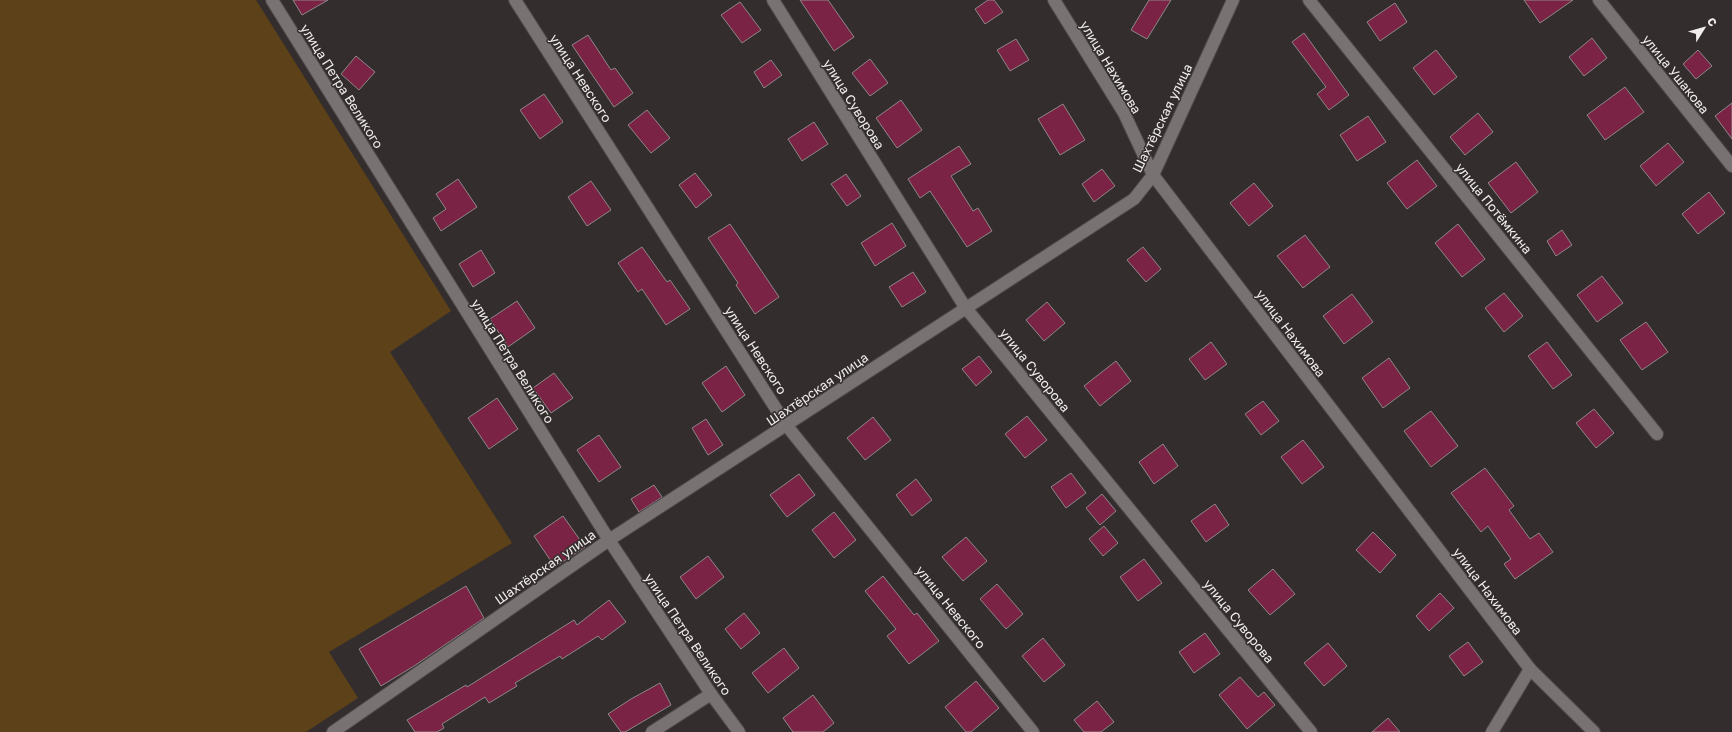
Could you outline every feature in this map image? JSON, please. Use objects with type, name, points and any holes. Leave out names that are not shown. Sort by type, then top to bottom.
[{"type":"street","name":"улица Петра Великого","points":[[272,0],[608,540],[711,694],[740,732]]},
{"type":"street","name":"улица Невского","points":[[515,0],[787,426],[1033,732]]},
{"type":"street","name":"улица Суворова","points":[[773,0],[966,307],[1312,732]]},
{"type":"street","name":"улица Нахимова","points":[[1054,0],[1124,113],[1153,175],[1530,669],[1594,732]]},
{"type":"street","name":"Шахтёрская улица","points":[[333,732],[608,540],[787,426],[966,307],[1134,199],[1153,175],[1232,0]]},
{"type":"street","name":"улица Потёмкина","points":[[1309,0],[1656,434]]},
{"type":"street","name":"улица Ушакова","points":[[1599,0],[1732,166]]},
{"type":"street","points":[[1492,732],[1530,669]]},
{"type":"street","points":[[652,732],[711,694]]},
{"type":"shaded area","points":[[0,0],[256,0],[451,311],[390,352],[512,543],[329,652],[358,698],[306,732],[0,732]]},
{"type":"building","points":[[293,0],[328,0],[302,15]]},
{"type":"building","points":[[800,0],[828,0],[854,37],[834,51]]},
{"type":"building","points":[[988,0],[994,0],[1003,12],[985,24],[975,9]]},
{"type":"building","points":[[1149,0],[1171,0],[1147,39],[1131,30]]},
{"type":"building","points":[[1524,0],[1573,0],[1540,23]]},
{"type":"building","points":[[740,2],[761,30],[742,43],[721,15]]},
{"type":"building","points":[[1395,3],[1407,22],[1380,41],[1367,22]]},
{"type":"building","points":[[1304,33],[1349,95],[1329,110],[1317,94],[1326,87],[1292,42]]},
{"type":"building","points":[[588,35],[611,70],[615,68],[633,93],[614,107],[572,45]]},
{"type":"building","points":[[1592,38],[1607,58],[1584,76],[1569,57]]},
{"type":"building","points":[[1016,39],[1029,60],[1010,71],[997,50]]},
{"type":"building","points":[[1436,50],[1457,77],[1434,95],[1413,68]]},
{"type":"building","points":[[1698,50],[1712,66],[1696,79],[1683,64]]},
{"type":"building","points":[[356,56],[375,72],[359,90],[341,74]]},
{"type":"building","points":[[870,59],[888,83],[870,96],[852,73]]},
{"type":"building","points":[[771,60],[782,75],[764,88],[754,72]]},
{"type":"building","points":[[1625,87],[1644,112],[1605,140],[1587,115]]},
{"type":"building","points":[[544,94],[563,122],[540,139],[520,110]]},
{"type":"building","points":[[901,100],[922,130],[897,148],[876,118]]},
{"type":"building","points":[[1732,103],[1732,139],[1715,116]]},
{"type":"building","points":[[1063,104],[1085,140],[1060,155],[1038,119]]},
{"type":"building","points":[[647,110],[670,138],[651,153],[628,125]]},
{"type":"building","points":[[1478,113],[1493,132],[1465,155],[1450,137]]},
{"type":"building","points":[[1368,116],[1386,142],[1357,161],[1340,135]]},
{"type":"building","points":[[814,122],[828,144],[802,161],[788,139]]},
{"type":"building","points":[[1668,143],[1684,162],[1656,186],[1640,166]]},
{"type":"building","points":[[959,146],[971,164],[951,176],[973,211],[978,208],[992,231],[967,247],[930,191],[920,198],[908,179]]},
{"type":"building","points":[[1417,160],[1437,186],[1407,209],[1387,183]]},
{"type":"building","points":[[1516,162],[1538,192],[1511,213],[1488,183]]},
{"type":"building","points":[[1102,169],[1115,186],[1094,202],[1082,184]]},
{"type":"building","points":[[695,173],[712,195],[696,208],[679,185]]},
{"type":"building","points":[[846,174],[861,196],[847,206],[831,184]]},
{"type":"building","points":[[458,179],[477,207],[441,231],[433,218],[446,209],[436,194]]},
{"type":"building","points":[[591,181],[611,210],[587,226],[568,197]]},
{"type":"building","points":[[1254,183],[1273,206],[1249,226],[1230,203]]},
{"type":"building","points":[[1709,192],[1725,213],[1698,234],[1682,214]]},
{"type":"building","points":[[892,223],[906,246],[875,266],[861,243]]},
{"type":"building","points":[[730,224],[779,297],[755,314],[736,285],[738,283],[708,238]]},
{"type":"building","points":[[1458,224],[1485,259],[1462,277],[1435,243]]},
{"type":"building","points":[[1562,230],[1572,245],[1556,256],[1547,241]]},
{"type":"building","points":[[1305,235],[1330,267],[1303,288],[1277,256]]},
{"type":"building","points":[[642,247],[667,282],[670,280],[690,309],[666,325],[642,289],[638,292],[618,263]]},
{"type":"building","points":[[1143,247],[1161,269],[1146,282],[1127,260]]},
{"type":"building","points":[[481,250],[495,273],[473,287],[459,264]]},
{"type":"building","points":[[913,272],[926,292],[902,307],[889,287]]},
{"type":"building","points":[[1602,276],[1623,303],[1597,322],[1577,295]]},
{"type":"building","points":[[1504,293],[1523,316],[1504,332],[1485,308]]},
{"type":"building","points":[[1352,294],[1373,322],[1344,344],[1323,316]]},
{"type":"building","points":[[517,301],[535,328],[508,347],[490,319]]},
{"type":"building","points":[[1047,302],[1065,323],[1044,341],[1026,320]]},
{"type":"building","points":[[1646,322],[1668,352],[1642,370],[1620,340]]},
{"type":"building","points":[[1211,342],[1227,364],[1205,380],[1189,359]]},
{"type":"building","points":[[1547,342],[1572,375],[1553,389],[1528,356]]},
{"type":"building","points":[[979,356],[992,372],[976,386],[962,369]]},
{"type":"building","points":[[1389,358],[1410,388],[1383,408],[1362,378]]},
{"type":"building","points":[[1116,361],[1131,381],[1100,406],[1084,386]]},
{"type":"building","points":[[726,366],[745,395],[722,412],[702,383]]},
{"type":"building","points":[[554,373],[573,398],[551,413],[533,388]]},
{"type":"building","points":[[497,398],[518,429],[489,449],[468,418]]},
{"type":"building","points":[[1263,401],[1279,421],[1261,435],[1245,414]]},
{"type":"building","points":[[1594,409],[1614,433],[1596,448],[1576,423]]},
{"type":"building","points":[[1431,411],[1458,446],[1431,467],[1404,431]]},
{"type":"building","points":[[1027,416],[1047,440],[1025,458],[1005,434]]},
{"type":"building","points":[[873,417],[891,440],[865,460],[847,438]]},
{"type":"building","points":[[706,419],[723,445],[708,455],[692,428]]},
{"type":"building","points":[[599,435],[621,467],[599,482],[577,450]]},
{"type":"building","points":[[1303,440],[1324,467],[1302,484],[1281,457]]},
{"type":"building","points":[[1163,444],[1178,466],[1154,484],[1139,462]]},
{"type":"building","points":[[1485,468],[1514,506],[1509,510],[1530,539],[1539,533],[1553,552],[1515,579],[1504,564],[1511,559],[1488,526],[1481,532],[1451,493]]},
{"type":"building","points":[[1071,473],[1086,493],[1066,508],[1051,487]]},
{"type":"building","points":[[799,474],[815,495],[787,517],[770,495]]},
{"type":"building","points":[[916,479],[932,500],[912,516],[896,495]]},
{"type":"building","points":[[654,485],[662,497],[639,512],[631,499]]},
{"type":"building","points":[[1102,494],[1116,511],[1100,525],[1086,508]]},
{"type":"building","points":[[1215,504],[1229,525],[1206,542],[1191,521]]},
{"type":"building","points":[[834,512],[856,540],[834,558],[812,530]]},
{"type":"building","points":[[563,516],[585,547],[555,567],[534,536]]},
{"type":"building","points":[[1104,526],[1118,543],[1103,556],[1089,539]]},
{"type":"building","points":[[1373,532],[1396,555],[1380,573],[1356,550]]},
{"type":"building","points":[[966,537],[987,561],[963,581],[942,557]]},
{"type":"building","points":[[708,556],[724,577],[696,599],[680,577]]},
{"type":"building","points":[[1144,559],[1162,583],[1138,601],[1120,577]]},
{"type":"building","points":[[1273,569],[1295,594],[1270,615],[1248,590]]},
{"type":"building","points":[[883,576],[914,615],[917,613],[939,641],[909,664],[887,636],[896,629],[865,591]]},
{"type":"building","points":[[997,584],[1023,614],[1006,629],[980,599]]},
{"type":"building","points":[[466,586],[484,618],[414,666],[381,686],[359,649]]},
{"type":"building","points":[[1440,593],[1454,608],[1429,631],[1416,616]]},
{"type":"building","points":[[609,600],[626,622],[602,640],[598,636],[562,659],[560,656],[515,683],[517,686],[489,703],[485,697],[442,724],[444,728],[437,732],[415,732],[407,720],[466,685],[467,687],[574,620],[577,625]]},
{"type":"building","points":[[744,613],[760,633],[741,649],[725,629]]},
{"type":"building","points":[[1205,633],[1220,654],[1194,673],[1179,652]]},
{"type":"building","points":[[1043,638],[1065,665],[1044,682],[1022,656]]},
{"type":"building","points":[[1468,642],[1483,662],[1464,676],[1449,656]]},
{"type":"building","points":[[1328,643],[1347,666],[1324,686],[1304,663]]},
{"type":"building","points":[[784,648],[799,668],[768,693],[752,673]]},
{"type":"building","points":[[1240,677],[1258,697],[1264,692],[1275,705],[1247,729],[1219,695]]},
{"type":"building","points":[[976,681],[999,708],[971,732],[966,732],[945,707]]},
{"type":"building","points":[[660,683],[671,705],[625,732],[621,732],[608,714]]},
{"type":"building","points":[[813,695],[834,723],[823,732],[793,732],[783,718]]},
{"type":"building","points":[[1097,701],[1114,722],[1101,732],[1084,732],[1074,720]]},
{"type":"building","points":[[1388,718],[1400,732],[1372,732]]}]
